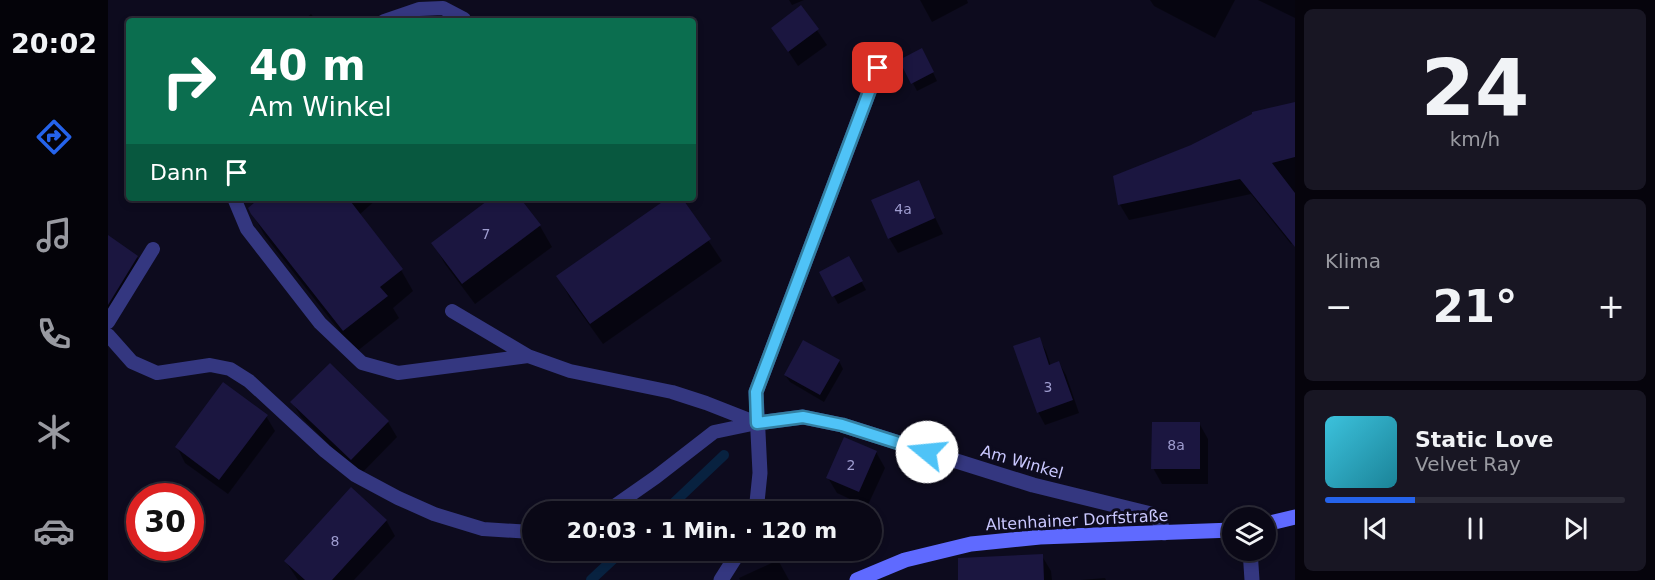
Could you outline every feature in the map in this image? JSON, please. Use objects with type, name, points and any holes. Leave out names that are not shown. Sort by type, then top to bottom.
[{"type":"street","points":[[757,501],[760,473],[756,392],[878,68]]},
{"type":"street","name":"Am Winkel","points":[[757,423],[803,417],[842,425],[1033,485],[1151,514],[1159,520],[1164,533]]},
{"type":"street","points":[[1276,522],[1295,517]]},
{"type":"street","name":"Altenhainer Dorfstraße","points":[[857,580],[905,560],[970,544],[1040,537],[1222,530]]},
{"type":"street","points":[[721,580],[733,561]]},
{"type":"street","points":[[1251,561],[1252,580]]},
{"type":"lane","points":[[393,18],[419,9],[443,8],[462,18]]},
{"type":"lane","points":[[235,201],[247,229],[320,323],[362,363],[398,374],[528,356]]},
{"type":"lane","points":[[108,322],[153,249]]},
{"type":"lane","points":[[452,310],[528,356],[570,371],[672,392],[757,423]]},
{"type":"lane","points":[[108,335],[132,362],[157,374],[210,365],[230,369],[249,381],[325,451],[355,475],[398,498],[434,514],[483,529],[522,531]]},
{"type":"lane","points":[[622,501],[714,432],[757,423]]},
{"type":"building","points":[[801,5],[819,29],[788,52],[771,28]]},
{"type":"building","points":[[922,48],[934,72],[911,84],[899,60]]},
{"type":"building","points":[[1295,102],[1295,157],[1272,163],[1295,193],[1295,247],[1240,179],[1118,205],[1113,176],[1191,145],[1252,112]]},
{"type":"building","points":[[919,180],[935,218],[888,239],[871,200]]},
{"type":"building","points":[[256,201],[350,201],[403,269],[380,287],[388,296],[343,331],[248,208]]},
{"type":"building","points":[[487,201],[522,201],[541,225],[462,284],[431,243]]},
{"type":"building","points":[[664,201],[684,201],[711,239],[590,324],[556,276]]},
{"type":"building","points":[[108,235],[138,256],[108,305]]},
{"type":"building","points":[[849,256],[863,281],[832,297],[819,272]]},
{"type":"building","points":[[1040,337],[1049,365],[1059,361],[1073,400],[1037,413],[1013,346]]},
{"type":"building","points":[[803,340],[840,360],[820,395],[784,375]]},
{"type":"building","points":[[330,363],[389,421],[351,460],[290,402]]},
{"type":"building","points":[[223,382],[268,415],[219,480],[175,447]]},
{"type":"building","points":[[1152,422],[1200,422],[1200,469],[1151,469]]},
{"type":"building","points":[[844,437],[877,451],[859,492],[826,478]]},
{"type":"building","points":[[351,487],[387,520],[332,580],[305,580],[284,561]]},
{"type":"building","points":[[1043,554],[1044,580],[958,580],[958,558]]},
{"type":"waterway","points":[[676,501],[724,455]]},
{"type":"waterway","points":[[591,580],[611,561]]},
{"type":"route","points":[[878,68],[756,392],[757,423],[803,417],[842,425],[927,452]]}]
